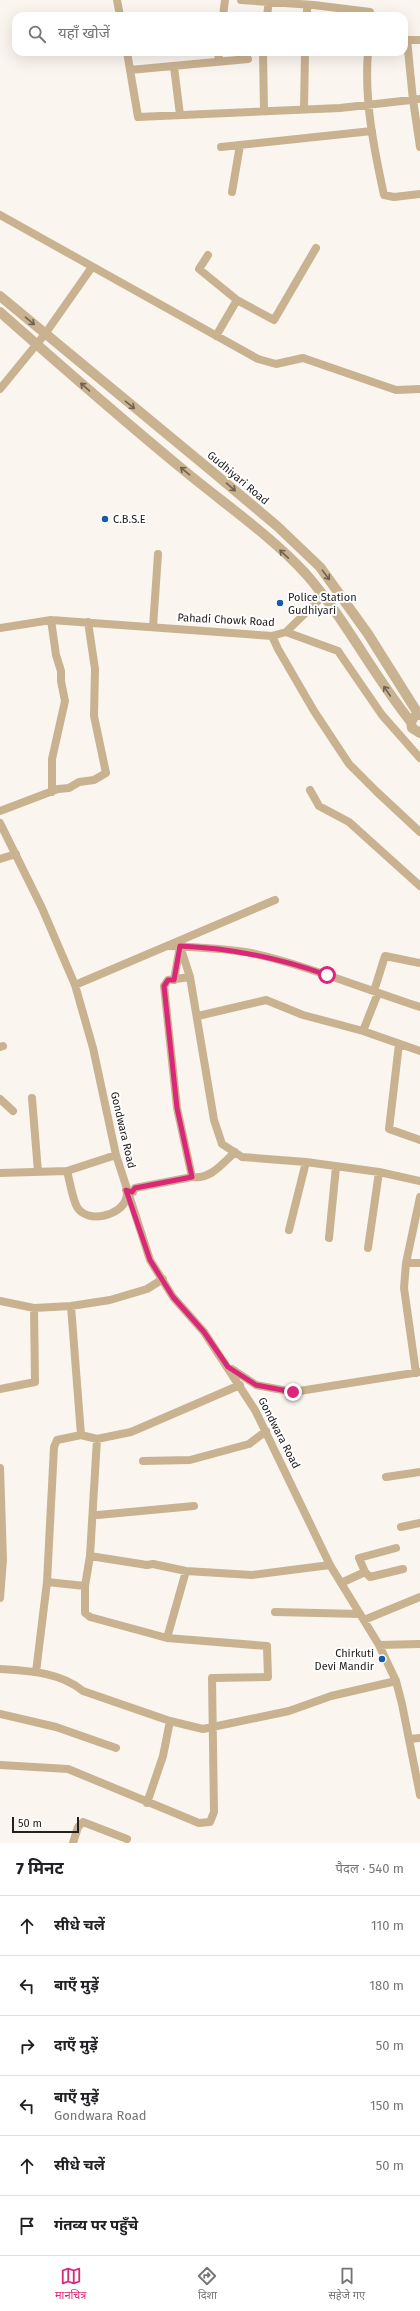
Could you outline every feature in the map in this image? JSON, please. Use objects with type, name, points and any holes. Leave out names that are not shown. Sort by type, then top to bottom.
[{"type":"street","points":[[117,0],[119,12]]},
{"type":"street","points":[[224,12],[225,0]]},
{"type":"street","points":[[241,0],[345,4],[370,12]]},
{"type":"street","points":[[268,12],[269,1]]},
{"type":"street","points":[[408,39],[420,40]]},
{"type":"street","points":[[408,51],[416,99],[420,148]]},
{"type":"street","points":[[128,56],[138,117],[368,106],[416,99]]},
{"type":"street","points":[[218,61],[219,56]]},
{"type":"street","points":[[263,56],[264,110]]},
{"type":"street","points":[[304,109],[305,56]]},
{"type":"street","points":[[368,56],[366,70],[368,106],[384,195],[394,197],[420,194]]},
{"type":"street","points":[[130,70],[248,59]]},
{"type":"street","points":[[174,67],[180,115]]},
{"type":"street","points":[[221,147],[372,131]]},
{"type":"street","points":[[232,192],[240,145]]},
{"type":"street","points":[[0,215],[258,359],[276,364],[303,358],[396,390],[420,389]]},
{"type":"street","points":[[208,255],[199,270],[238,300],[274,320],[316,248]]},
{"type":"street","points":[[0,389],[45,334],[92,267]]},
{"type":"street","name":"Gudhiyari Road","points":[[0,296],[214,472],[282,531],[320,567],[368,634],[420,715]]},
{"type":"street","points":[[216,336],[238,300]]},
{"type":"street","points":[[0,312],[115,413],[272,543],[305,573],[323,596],[391,697],[417,730]]},
{"type":"street","points":[[153,627],[158,554]]},
{"type":"street","points":[[286,632],[323,596]]},
{"type":"street","points":[[51,620],[65,701],[52,759],[52,792]]},
{"type":"street","name":"Pahadi Chowk Road","points":[[0,628],[51,620],[272,636],[286,632],[338,650],[382,715],[420,758]]},
{"type":"street","points":[[0,811],[52,792],[69,788],[79,782],[94,780],[106,773],[94,716],[95,669],[88,622]]},
{"type":"street","points":[[272,636],[310,704],[349,764],[420,832]]},
{"type":"street","points":[[417,730],[414,717],[420,715]]},
{"type":"street","points":[[404,740],[417,730]]},
{"type":"street","points":[[310,790],[319,806],[349,822],[420,886]]},
{"type":"street","name":"Gondwara Road","points":[[0,823],[42,908],[75,985],[92,1048],[116,1155],[126,1190],[150,1260],[173,1297],[204,1332],[240,1385],[266,1431],[330,1565],[378,1645],[396,1681],[419,1780],[420,1795]]},
{"type":"street","points":[[0,859],[16,854]]},
{"type":"street","points":[[75,985],[275,900]]},
{"type":"street","points":[[168,946],[213,947],[250,953],[297,964],[420,1007]]},
{"type":"street","points":[[180,946],[190,977],[198,1016],[214,1120],[222,1144],[242,1157],[306,1162],[379,1172],[420,1182]]},
{"type":"street","points":[[174,980],[180,946]]},
{"type":"street","points":[[363,1031],[376,992],[385,956],[420,963]]},
{"type":"street","points":[[190,977],[168,980],[164,986],[164,993],[177,1108],[192,1177]]},
{"type":"street","points":[[198,1016],[266,1000],[304,1015],[363,1031],[420,1051]]},
{"type":"street","points":[[398,1044],[389,1129],[420,1140]]},
{"type":"street","points":[[32,1098],[38,1172]]},
{"type":"street","points":[[0,1099],[13,1111]]},
{"type":"street","points":[[67,1171],[77,1207],[84,1214],[101,1216],[121,1208],[127,1199],[126,1190],[132,1192],[135,1188],[192,1177],[198,1178],[212,1173],[235,1152]]},
{"type":"street","points":[[0,1172],[67,1171],[116,1155]]},
{"type":"street","points":[[289,1230],[306,1162]]},
{"type":"street","points":[[329,1238],[336,1167]]},
{"type":"street","points":[[368,1248],[379,1172]]},
{"type":"street","points":[[228,1367],[256,1385],[293,1392],[418,1372],[404,1288],[406,1263],[420,1197]]},
{"type":"street","points":[[406,1263],[420,1263]]},
{"type":"street","points":[[0,1301],[34,1308],[71,1306],[110,1300],[147,1289],[163,1280]]},
{"type":"street","points":[[71,1306],[80,1435]]},
{"type":"street","points":[[0,1389],[35,1384],[34,1308]]},
{"type":"street","points":[[36,1672],[47,1582],[54,1447],[57,1440],[80,1435],[97,1439],[131,1432],[240,1385]]},
{"type":"street","points":[[142,1461],[190,1460],[249,1444],[266,1431]]},
{"type":"street","points":[[0,1765],[68,1769],[147,1803],[199,1823],[210,1822],[214,1812],[214,1727],[212,1678],[268,1677],[267,1646],[167,1638],[90,1617],[85,1613],[85,1586],[90,1556],[97,1439]]},
{"type":"street","points":[[0,1468],[3,1560],[0,1598]]},
{"type":"street","points":[[386,1476],[420,1472]]},
{"type":"street","points":[[93,1513],[98,1515],[194,1506]]},
{"type":"street","points":[[401,1527],[420,1523]]},
{"type":"street","points":[[396,1548],[359,1558],[365,1572],[370,1577],[403,1569]]},
{"type":"street","points":[[90,1556],[147,1565],[153,1564],[186,1571],[252,1575],[330,1565]]},
{"type":"street","points":[[167,1638],[186,1571]]},
{"type":"street","points":[[341,1583],[365,1572]]},
{"type":"street","points":[[47,1582],[85,1586]]},
{"type":"street","points":[[275,1612],[362,1617],[420,1597]]},
{"type":"street","points":[[378,1645],[420,1644]]},
{"type":"street","points":[[0,1669],[36,1672],[71,1682],[83,1691],[170,1721],[203,1728],[289,1711],[331,1696],[396,1681]]},
{"type":"street","points":[[0,1714],[56,1727],[116,1748]]},
{"type":"street","points":[[147,1803],[163,1756],[170,1721]]},
{"type":"street","points":[[409,1739],[420,1738]]},
{"type":"street","points":[[73,1843],[78,1827],[83,1822],[127,1839]]},
{"type":"place","name":"C.B.S.E","points":[[105,519]]},
{"type":"place","name":"Police Station Gudhiyari","points":[[280,603]]},
{"type":"place","name":"Chirkuti Devi Mandir","points":[[382,1659]]},
{"type":"route","points":[[293,1392],[256,1385],[228,1367],[204,1332],[173,1297],[150,1260],[126,1190],[132,1192],[135,1188],[192,1177],[177,1108],[164,986],[168,980],[174,980],[180,946],[213,947],[250,953],[297,964],[327,975]]}]
